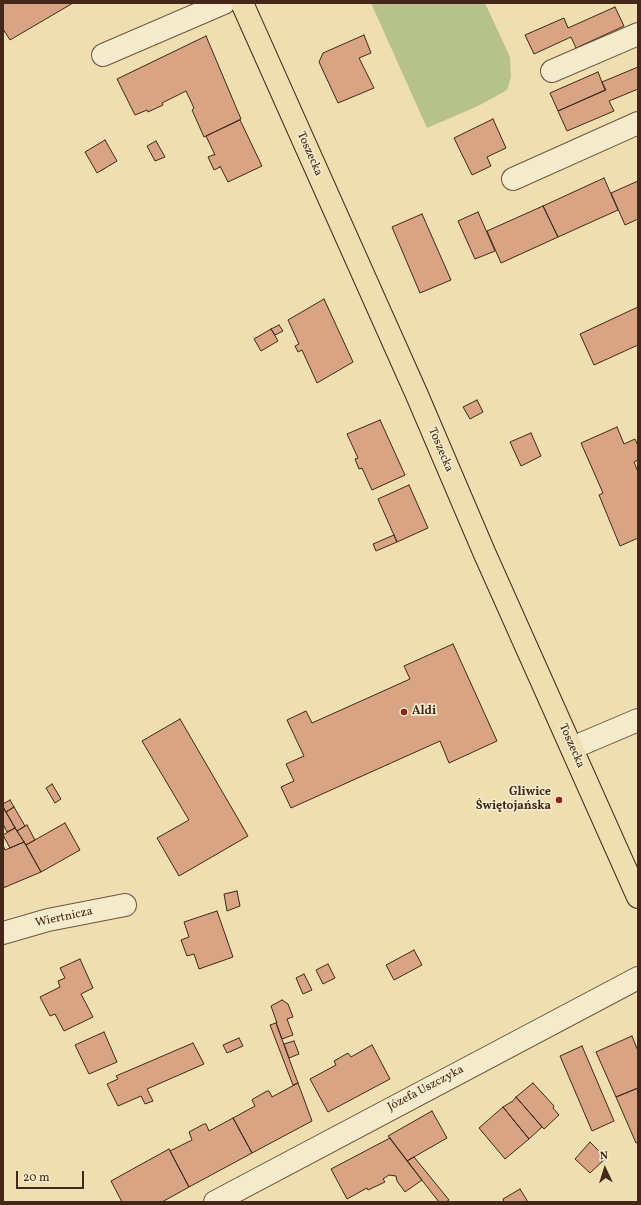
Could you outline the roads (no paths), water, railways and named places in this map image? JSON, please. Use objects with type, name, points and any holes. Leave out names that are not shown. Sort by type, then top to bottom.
[{"type":"main road","name":"Toszecka","points":[[242,3],[638,897]]},
{"type":"street","points":[[103,55],[224,3]]},
{"type":"street","points":[[552,71],[638,34]]},
{"type":"street","points":[[513,178],[638,123]]},
{"type":"street","points":[[572,748],[638,720]]},
{"type":"street","name":"Wiertnicza","points":[[3,933],[48,920],[125,905]]},
{"type":"street","name":"Józefa Uszczyka","points":[[215,1202],[638,978]]},
{"type":"place","name":"Aldi","points":[[404,712]]},
{"type":"place","name":"Gliwice Świętojańska","points":[[559,800]]}]
